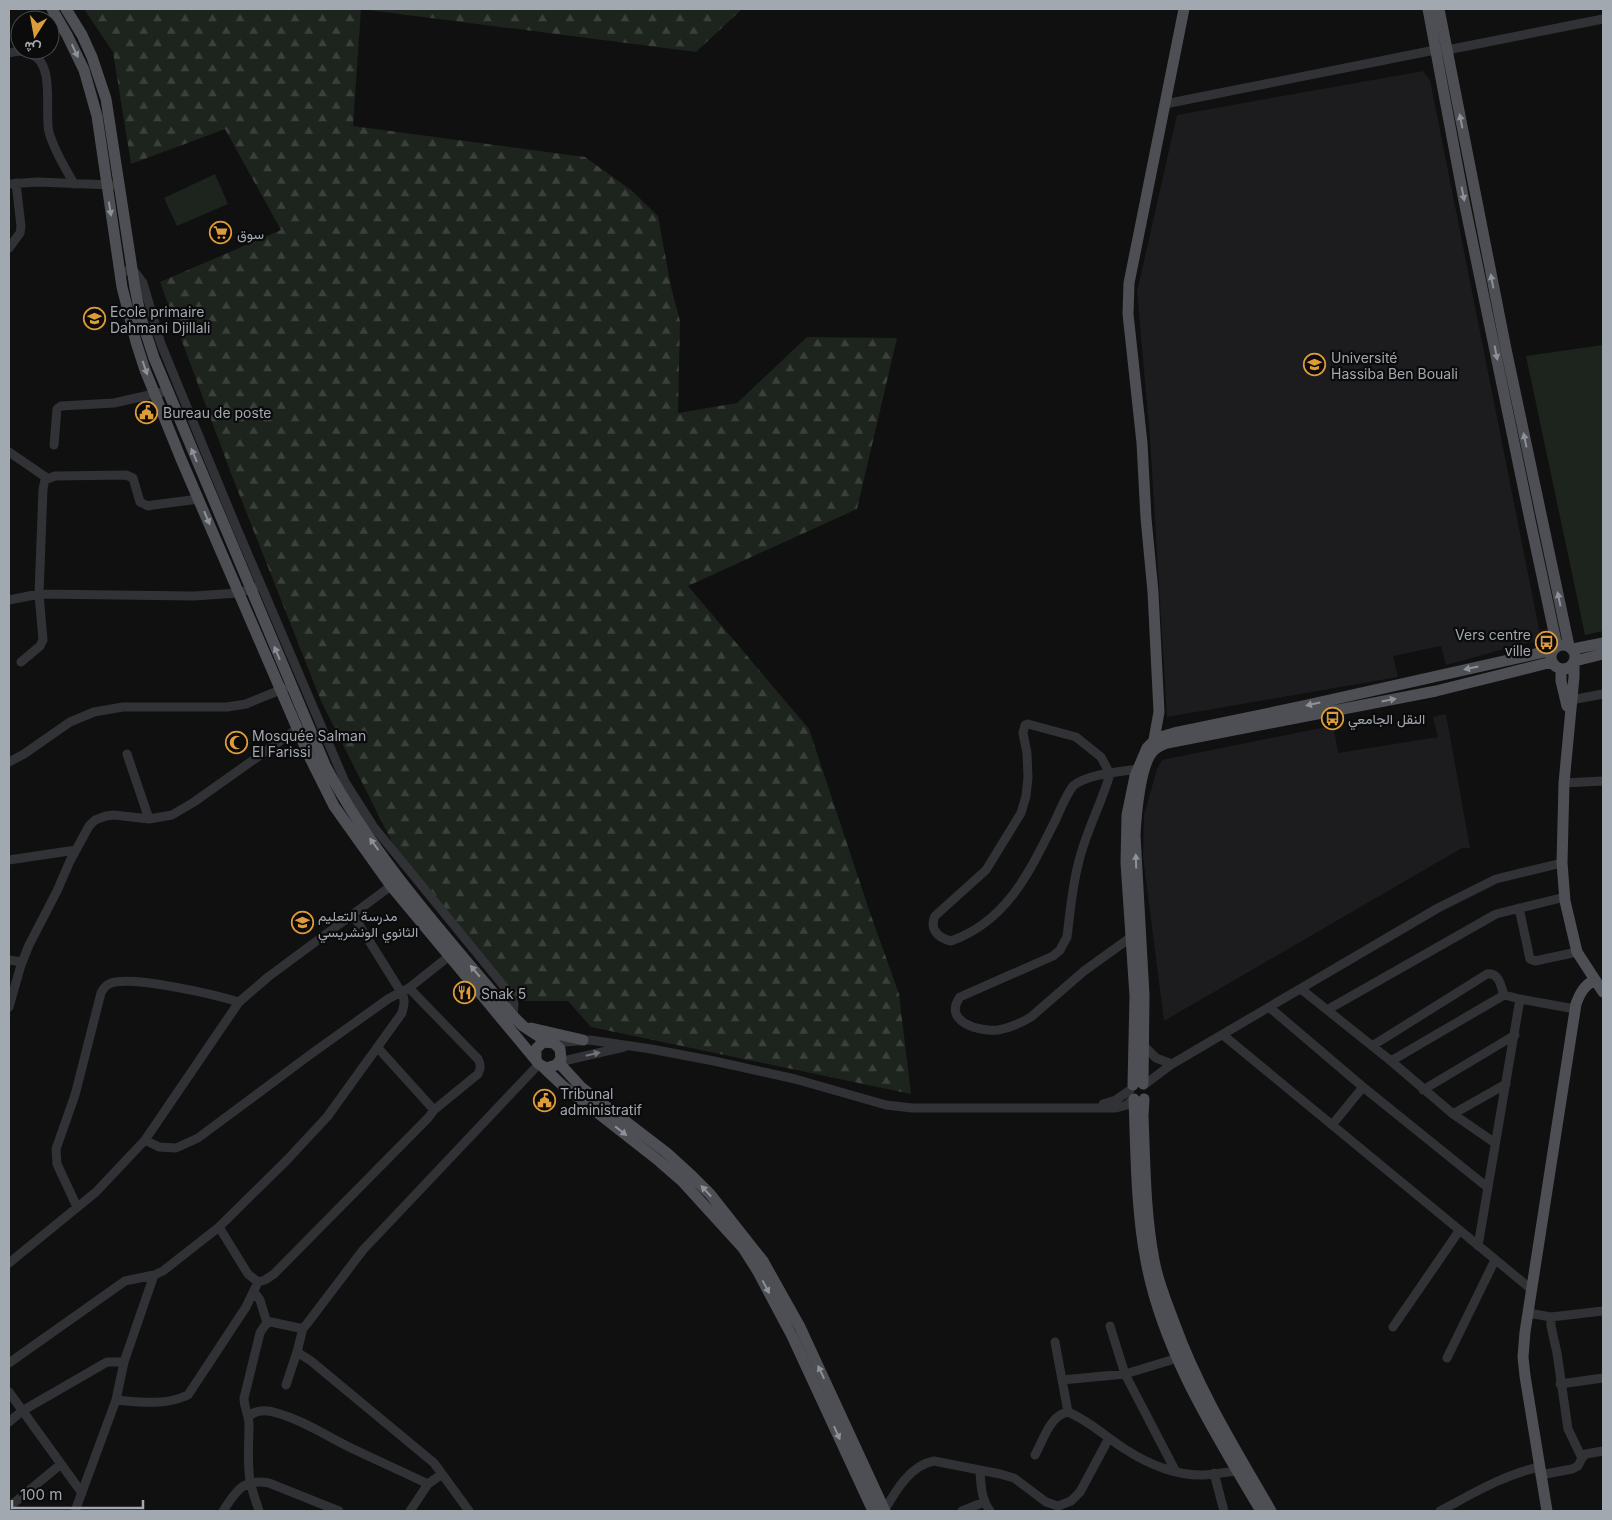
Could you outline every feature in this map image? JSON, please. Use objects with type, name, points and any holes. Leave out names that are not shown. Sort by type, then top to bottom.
[{"type":"main road","points":[[52,9],[68,35],[84,70],[97,116],[120,271],[136,342],[154,394],[280,691],[334,806],[395,883],[448,957],[539,1064],[562,1085],[682,1181],[760,1266],[873,1511]]},
{"type":"main road","points":[[66,9],[86,43],[106,99],[132,270],[141,318],[154,358],[325,765],[395,883],[513,1016],[523,1026],[560,1049],[562,1056],[559,1062],[550,1068],[539,1064]]},
{"type":"main road","points":[[1153,746],[1159,712],[1153,592],[1146,518],[1142,443],[1137,407],[1128,297],[1184,9]]},
{"type":"main road","points":[[1428,9],[1555,648],[1551,656],[1557,666],[1570,720]]},
{"type":"main road","points":[[1439,9],[1506,349],[1573,655],[1574,677],[1564,783],[1562,863],[1565,898],[1577,952],[1599,979],[1603,992]]},
{"type":"main road","points":[[1573,655],[1603,643]]},
{"type":"main road","points":[[1137,1092],[1144,1045],[1136,934],[1126,862],[1127,815],[1131,793],[1142,769],[1147,748],[1557,666],[1570,667],[1573,655],[1566,645],[1308,705],[1174,733],[1153,746]]},
{"type":"main road","points":[[1573,655],[1603,654]]},
{"type":"main road","points":[[1547,1511],[1539,1471],[1523,1356],[1575,1009],[1580,993],[1586,985],[1599,979]]},
{"type":"main road","points":[[1139,995],[1137,1092],[1143,1116],[1146,1261],[1154,1294],[1178,1358],[1199,1403],[1270,1511]]},
{"type":"main road","points":[[523,1026],[582,1040]]},
{"type":"main road","points":[[539,1064],[536,1049],[540,1044],[550,1042]]},
{"type":"main road","points":[[559,1062],[581,1087],[667,1153],[710,1194],[800,1327],[885,1511]]},
{"type":"main road","points":[[1145,1224],[1162,1292],[1181,1343],[1261,1511]]},
{"type":"street","points":[[1164,104],[1603,18]]},
{"type":"street","points":[[9,53],[18,51],[29,52],[41,62],[48,84],[47,124],[59,157],[74,184]]},
{"type":"street","points":[[9,248],[18,236],[21,226],[12,183],[120,184]]},
{"type":"street","points":[[120,271],[132,270],[138,274],[143,283],[161,344],[345,782],[373,826],[511,995],[514,1004],[513,1016]]},
{"type":"street","points":[[54,445],[55,421],[58,407],[114,403],[167,391]]},
{"type":"street","points":[[9,452],[47,478],[55,476],[126,475],[133,478],[140,502],[148,506],[199,499]]},
{"type":"street","points":[[21,662],[40,646],[43,640],[39,594],[43,488],[47,478]]},
{"type":"street","points":[[9,600],[39,594],[194,596],[238,593],[262,585]]},
{"type":"street","points":[[9,762],[24,754],[70,722],[94,712],[122,707],[227,707],[246,704],[291,685]]},
{"type":"street","points":[[1571,700],[1603,694]]},
{"type":"street","points":[[1136,934],[1084,971],[1031,1017],[1022,1022],[998,1030],[989,1030],[965,1024],[956,1013],[956,1004],[960,997],[1057,954],[1067,937],[1078,864],[1110,774],[1101,758],[1076,737],[1035,724],[1025,725],[1023,733],[1027,753],[1028,777],[1026,796],[1020,813],[986,870],[935,916],[932,924],[934,931],[943,939],[951,941],[978,928],[998,913],[1020,885],[1036,859],[1073,786],[1090,777],[1110,774],[1142,769]]},
{"type":"street","points":[[9,1007],[29,944],[89,826],[99,818],[114,815],[149,819],[172,815],[194,802],[297,729]]},
{"type":"street","points":[[127,754],[149,819]]},
{"type":"street","points":[[1564,783],[1603,781]]},
{"type":"street","points":[[9,860],[76,850]]},
{"type":"street","points":[[550,1042],[582,1040],[651,1049],[714,1061],[899,1107],[926,1109],[1091,1107],[1137,1092],[1172,1064],[1438,908],[1490,882],[1518,873],[1562,863]]},
{"type":"street","points":[[9,1263],[102,1186],[146,1140],[239,1002],[268,977],[395,883]]},
{"type":"street","points":[[1328,1010],[1496,914],[1565,898]]},
{"type":"street","points":[[1519,908],[1530,959],[1535,961],[1577,952]]},
{"type":"street","points":[[258,1282],[274,1274],[434,1110],[478,1074],[481,1068],[478,1059],[405,990],[353,915]]},
{"type":"street","points":[[146,1140],[159,1148],[176,1148],[198,1138],[311,1054],[388,999],[405,990],[448,957]]},
{"type":"street","points":[[9,960],[22,962]]},
{"type":"street","points":[[1372,1046],[1487,974],[1497,976],[1504,995]]},
{"type":"street","points":[[76,1207],[57,1164],[56,1149],[75,1096],[101,993],[108,984],[137,982],[192,990],[239,1002]]},
{"type":"street","points":[[1301,989],[1391,1061],[1453,1114],[1495,1143]]},
{"type":"street","points":[[9,1363],[125,1281],[154,1275],[169,1267],[218,1227],[287,1160],[327,1117],[402,1013],[405,1002],[405,990]]},
{"type":"street","points":[[1391,1061],[1504,995],[1575,1009]]},
{"type":"street","points":[[1478,1246],[1520,999]]},
{"type":"street","points":[[1269,1008],[1487,1187]]},
{"type":"street","points":[[1223,1035],[1459,1231],[1532,1289]]},
{"type":"street","points":[[1423,1090],[1515,1036]]},
{"type":"street","points":[[1144,1045],[1156,1058],[1172,1064]]},
{"type":"street","points":[[559,1062],[627,1046]]},
{"type":"street","points":[[378,1048],[434,1110]]},
{"type":"street","points":[[286,1386],[297,1352],[302,1328],[363,1250],[539,1064]]},
{"type":"street","points":[[1453,1114],[1506,1084]]},
{"type":"street","points":[[1332,1125],[1363,1087]]},
{"type":"street","points":[[218,1227],[248,1274],[258,1282]]},
{"type":"street","points":[[1393,1327],[1459,1231]]},
{"type":"street","points":[[1447,1358],[1495,1260]]},
{"type":"street","points":[[75,1511],[116,1400],[124,1362],[154,1275]]},
{"type":"street","points":[[116,1400],[165,1402],[188,1396],[246,1307],[258,1282]]},
{"type":"street","points":[[254,1292],[260,1300],[267,1323]]},
{"type":"street","points":[[1528,1313],[1552,1317],[1603,1311]]},
{"type":"street","points":[[1552,1317],[1551,1326],[1557,1353],[1568,1429],[1582,1458]]},
{"type":"street","points":[[259,1511],[250,1481],[248,1417],[244,1398],[260,1333],[267,1323],[271,1322],[302,1328]]},
{"type":"street","points":[[1110,1326],[1125,1374],[1176,1472]]},
{"type":"street","points":[[1055,1342],[1068,1412]]},
{"type":"street","points":[[297,1352],[311,1361],[434,1463],[469,1511]]},
{"type":"street","points":[[1062,1380],[1125,1374],[1178,1358]]},
{"type":"street","points":[[9,1422],[22,1411],[107,1362],[124,1362]]},
{"type":"street","points":[[1560,1384],[1603,1378]]},
{"type":"street","points":[[9,1392],[82,1493]]},
{"type":"street","points":[[248,1417],[254,1412],[259,1411],[277,1413],[299,1421],[359,1452],[428,1484]]},
{"type":"street","points":[[1035,1455],[1055,1417],[1061,1413],[1068,1412],[1150,1464],[1176,1472],[1203,1475],[1242,1471]]},
{"type":"street","points":[[885,1511],[908,1476],[916,1467],[926,1462],[942,1462],[1014,1478],[1053,1506],[1064,1505],[1080,1492],[1109,1438]]},
{"type":"street","points":[[1440,1511],[1524,1470],[1572,1469],[1578,1466],[1582,1458],[1590,1453],[1603,1451]]},
{"type":"street","points":[[9,1507],[61,1464]]},
{"type":"street","points":[[980,1471],[984,1502],[990,1511]]},
{"type":"street","points":[[1214,1473],[1224,1511]]},
{"type":"street","points":[[410,1511],[428,1484],[442,1474]]},
{"type":"street","points":[[223,1511],[235,1493],[250,1481],[268,1483],[339,1511]]},
{"type":"street","points":[[962,1511],[984,1502]]},
{"type":"shaded area","name":"Université Hassiba Ben Bouali","points":[[1423,71],[1430,80],[1541,639],[1446,665],[1441,646],[1393,656],[1398,677],[1167,717],[1150,438],[1137,292],[1177,115]]},
{"type":"shaded area","points":[[1446,714],[1470,848],[1462,848],[1164,1021],[1143,857],[1144,815],[1157,769],[1162,760],[1326,727],[1334,729],[1338,753],[1438,737],[1433,717]]},
{"type":"green space","points":[[84,9],[361,9],[353,126],[585,157],[631,190],[658,216],[671,287],[680,321],[678,413],[737,403],[807,337],[897,338],[857,509],[688,586],[809,729],[899,994],[911,1094],[591,1027],[568,1001],[520,1001],[394,846],[321,701],[232,476],[160,282],[281,230],[225,129],[131,164],[113,52]]},
{"type":"green space","points":[[361,9],[742,9],[696,52]]},
{"type":"green space","points":[[215,174],[228,204],[177,226],[164,198]]},
{"type":"green space","points":[[1603,345],[1603,631],[1585,635],[1526,356]]},
{"type":"place","name":"سوق","points":[[221,233]]},
{"type":"place","name":"Ecole primaire Dahmani Djillali","points":[[94,319]]},
{"type":"place","name":"Université Hassiba Ben Bouali","points":[[1315,365]]},
{"type":"place","name":"Bureau de poste","points":[[147,412]]},
{"type":"place","name":"Vers centre ville","points":[[1547,642]]},
{"type":"place","name":"النقل الجامعي","points":[[1332,718]]},
{"type":"place","name":"Mosquée Salman El Farissi","points":[[236,743]]},
{"type":"place","name":"مدرسة التعليم الثانوي الونشريسي","points":[[302,923]]},
{"type":"place","name":"Snak 5","points":[[465,993]]},
{"type":"place","name":"Tribunal administratif","points":[[544,1101]]}]
